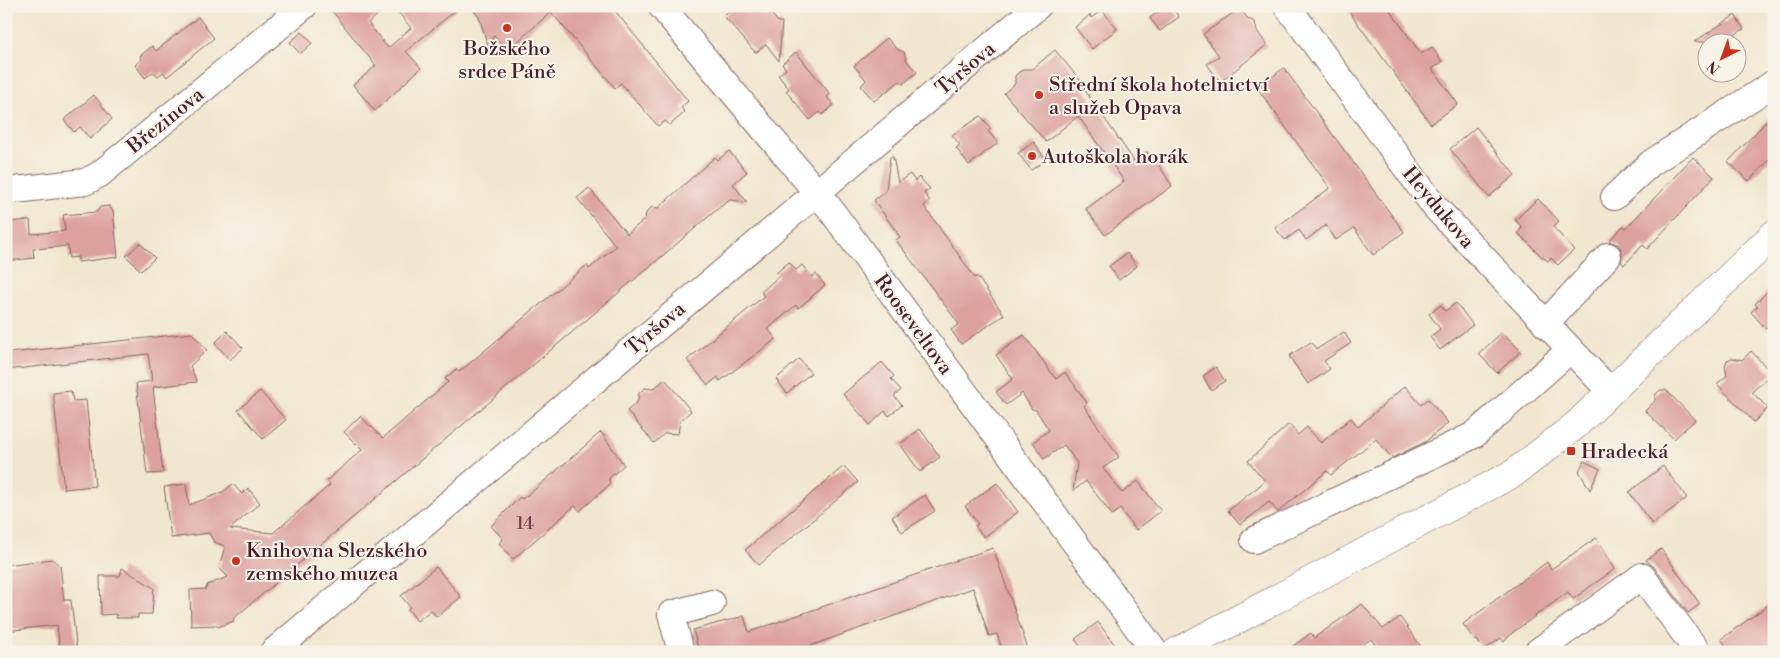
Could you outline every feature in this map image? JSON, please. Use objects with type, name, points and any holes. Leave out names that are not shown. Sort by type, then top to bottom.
[{"type":"main road","points":[[1176,652],[1497,484],[1528,463],[1576,425],[1774,234]]},
{"type":"street","name":"Březinova","points":[[6,191],[85,182],[100,174],[303,6]]},
{"type":"street","name":"Rooseveltova","points":[[661,6],[817,194],[1155,652]]},
{"type":"street","name":"Tyršova","points":[[273,652],[798,206],[817,194],[1038,6]]},
{"type":"street","name":"Heydukova","points":[[1287,6],[1435,207],[1611,392]]},
{"type":"street","points":[[1614,197],[1651,163],[1774,83]]},
{"type":"street","points":[[1545,324],[1608,256]]},
{"type":"street","points":[[1254,540],[1474,435],[1570,350]]},
{"type":"street","points":[[1537,652],[1642,576],[1698,652]]},
{"type":"street","points":[[680,652],[671,614],[712,603]]},
{"type":"building","points":[[328,6],[388,6],[368,23],[388,48],[411,28],[393,6],[461,6],[406,51],[421,68],[375,111],[353,85],[376,66]]},
{"type":"building","points":[[470,6],[611,6],[688,101],[681,108],[685,112],[670,125],[665,121],[658,126],[621,83],[615,88],[551,12],[507,51],[494,35],[488,46],[479,17]]},
{"type":"building","points":[[736,6],[765,6],[778,22],[782,22],[779,61],[766,44],[755,52],[724,16]]},
{"type":"building","points":[[1165,6],[1171,6],[1179,17],[1160,31],[1150,18]]},
{"type":"building","points":[[1345,6],[1387,6],[1421,54],[1432,47],[1442,62],[1432,69],[1458,104],[1431,124]]},
{"type":"building","points":[[1240,8],[1248,19],[1255,22],[1257,31],[1267,45],[1220,82],[1207,64],[1219,56],[1203,34]]},
{"type":"building","points":[[1102,10],[1117,29],[1092,49],[1075,27],[1090,15],[1091,18]]},
{"type":"building","points":[[1735,15],[1744,29],[1739,32],[1709,32]]},
{"type":"building","points":[[198,17],[214,38],[167,77],[163,72],[158,76],[153,72],[145,78],[135,65],[142,59],[140,56],[152,46],[156,51]]},
{"type":"building","points":[[302,32],[312,43],[300,54],[290,42]]},
{"type":"building","points":[[887,38],[897,49],[904,52],[907,61],[917,72],[903,84],[900,81],[874,101],[861,86],[866,80],[854,66]]},
{"type":"building","points":[[1055,50],[1084,85],[1082,86],[1134,161],[1147,152],[1153,160],[1155,159],[1172,186],[1105,235],[1086,209],[1124,181],[1078,116],[1046,142],[1004,93],[1015,84],[1015,76],[1019,72],[1025,69],[1032,69]]},
{"type":"building","points":[[796,52],[830,94],[827,97],[834,105],[822,115],[820,112],[810,120],[786,91],[789,89],[778,75],[786,69],[782,64]]},
{"type":"building","points":[[1284,68],[1404,232],[1373,255],[1354,228],[1336,240],[1326,225],[1306,240],[1299,230],[1285,240],[1275,228],[1330,188],[1257,88]]},
{"type":"building","points":[[94,95],[112,119],[90,139],[80,127],[74,132],[64,120]]},
{"type":"building","points":[[1774,113],[1774,155],[1749,181],[1728,162]]},
{"type":"building","points":[[981,116],[991,129],[988,131],[998,143],[969,165],[956,148],[960,145],[952,135]]},
{"type":"building","points":[[1476,127],[1515,175],[1489,197],[1450,149]]},
{"type":"building","name":"Autoškola horák","points":[[1034,142],[1046,160],[1031,170],[1018,153]]},
{"type":"building","points":[[729,151],[747,172],[733,184],[747,202],[730,200],[720,207],[233,619],[234,621],[218,627],[216,625],[191,626],[190,590],[206,589],[207,585],[228,577],[219,568],[225,546],[214,542],[209,533],[171,538],[164,487],[186,484],[189,505],[221,493],[233,484],[242,494],[248,488],[260,503],[230,529],[273,533],[330,485],[327,480],[362,450],[344,432],[360,416],[383,438],[448,382],[445,379],[456,369],[459,372],[587,265],[589,269],[616,246],[577,198],[589,188],[627,234],[645,219],[646,213],[652,207],[658,208],[715,157],[718,160]]},
{"type":"building","points":[[890,157],[893,157],[898,182],[910,174],[915,181],[919,177],[930,189],[924,193],[930,201],[924,206],[1004,315],[961,344],[951,330],[959,324],[896,240],[900,237],[874,200],[886,191]]},
{"type":"building","points":[[1693,157],[1714,177],[1647,249],[1643,245],[1624,265],[1621,262],[1622,252],[1619,245],[1609,241],[1623,226],[1626,228]]},
{"type":"building","points":[[1538,199],[1559,221],[1553,227],[1574,250],[1558,265],[1551,258],[1548,261],[1541,256],[1518,233],[1522,227],[1515,220]]},
{"type":"building","points":[[109,206],[113,211],[118,257],[78,262],[78,257],[69,258],[68,246],[33,249],[34,258],[6,261],[6,222],[30,220],[31,234],[65,231],[63,215],[97,212],[100,207]]},
{"type":"building","points":[[140,243],[155,258],[141,271],[126,256]]},
{"type":"building","points":[[1127,253],[1137,266],[1119,280],[1109,266]]},
{"type":"building","points":[[789,262],[796,270],[802,265],[812,277],[816,274],[825,285],[801,306],[798,308],[796,305],[768,329],[776,339],[720,381],[718,377],[708,385],[687,360],[764,296],[761,292],[779,276],[776,273]]},
{"type":"building","points":[[1774,285],[1774,322],[1766,329],[1751,312],[1758,306],[1755,304]]},
{"type":"building","points":[[1456,303],[1473,325],[1440,350],[1430,337],[1440,329],[1429,314],[1441,305],[1445,311]]},
{"type":"building","points":[[227,331],[243,348],[230,360],[215,343]]},
{"type":"building","points":[[1344,332],[1351,343],[1324,361],[1330,369],[1308,384],[1289,356],[1311,342],[1317,349]]},
{"type":"building","points":[[1502,332],[1521,351],[1497,373],[1479,354]]},
{"type":"building","points":[[192,333],[207,350],[190,366],[197,382],[153,387],[163,473],[147,474],[136,383],[152,381],[148,354],[6,370],[6,354],[9,353]]},
{"type":"building","points":[[1024,335],[1056,379],[1065,372],[1087,403],[1084,406],[1119,457],[1103,468],[1122,493],[1138,481],[1161,511],[1136,530],[1120,509],[1112,515],[1086,481],[1073,491],[1077,463],[1064,445],[1044,459],[1033,442],[1049,430],[1022,393],[1006,405],[996,392],[1013,379],[996,355]]},
{"type":"building","points":[[1751,351],[1772,373],[1752,392],[1768,408],[1754,422],[1717,384],[1727,375],[1725,366],[1727,360],[1732,358],[1742,360]]},
{"type":"building","points":[[799,359],[811,373],[787,393],[776,379]]},
{"type":"building","points":[[882,362],[894,376],[891,379],[901,390],[894,396],[902,405],[889,416],[885,411],[870,425],[843,394]]},
{"type":"building","points":[[1216,367],[1225,381],[1211,390],[1203,376]]},
{"type":"building","points":[[665,379],[691,411],[680,421],[678,434],[665,433],[654,443],[627,411],[638,401],[639,393],[645,388],[653,389]]},
{"type":"building","points":[[1405,386],[1421,405],[1428,399],[1448,423],[1425,442],[1392,458],[1376,439],[1331,475],[1327,471],[1278,512],[1269,502],[1240,525],[1228,511],[1265,481],[1248,461],[1289,424],[1298,435],[1307,427],[1321,443],[1351,418],[1358,427]]},
{"type":"building","points":[[1660,390],[1666,390],[1695,420],[1674,439],[1645,411],[1655,401],[1655,395]]},
{"type":"building","points":[[71,391],[73,401],[86,400],[95,486],[64,489],[53,393]]},
{"type":"building","points":[[260,391],[286,420],[263,439],[238,410]]},
{"type":"building","points":[[920,429],[940,457],[920,472],[900,444]]},
{"type":"building","points":[[601,432],[624,465],[609,478],[610,484],[580,511],[575,506],[513,559],[499,543],[503,539],[491,526],[520,497],[522,499],[534,490]]},
{"type":"building","points":[[1584,461],[1600,469],[1590,490],[1579,471]]},
{"type":"building","points":[[844,466],[858,482],[759,565],[745,550]]},
{"type":"building","points":[[1663,466],[1687,498],[1652,524],[1629,492]]},
{"type":"building","points":[[997,483],[1018,512],[984,537],[975,526],[978,524],[965,506]]},
{"type":"building","points":[[925,495],[935,511],[902,532],[892,517]]},
{"type":"building","points":[[1596,538],[1615,569],[1573,599],[1568,592],[1512,633],[1504,642],[1501,638],[1484,650],[1477,640],[1475,641],[1463,624],[1547,562],[1551,569]]},
{"type":"building","points":[[993,548],[1029,652],[1003,652],[997,634],[989,636],[973,588],[793,652],[699,652],[693,630],[744,616],[749,632]]},
{"type":"building","points":[[1661,549],[1700,604],[1688,613],[1654,567],[1646,560]]},
{"type":"building","points":[[52,559],[60,565],[64,600],[71,600],[77,652],[60,652],[57,625],[6,631],[6,565]]},
{"type":"building","points":[[436,567],[461,597],[437,617],[431,610],[417,621],[408,609],[410,607],[401,596]]},
{"type":"building","points":[[122,568],[154,588],[152,614],[138,614],[138,618],[116,618],[116,614],[101,615],[100,576],[120,576]]},
{"type":"building","points":[[1774,601],[1774,652],[1730,652],[1721,639]]},
{"type":"building","points":[[1362,604],[1383,629],[1400,617],[1425,652],[1380,652],[1371,639],[1353,652],[1285,652],[1311,633],[1314,638]]},
{"type":"building","points":[[1098,622],[1120,652],[1084,652],[1075,639]]},
{"type":"place","name":"Božského srdce Páně","points":[[507,28]]},
{"type":"place","name":"Střední škola hotelnictví a služeb Opava","points":[[1039,95]]},
{"type":"place","name":"Autoškola horák","points":[[1032,156]]},
{"type":"place","name":"Hradecká","points":[[1571,451]]},
{"type":"place","name":"Knihovna Slezského zemského muzea","points":[[236,561]]}]
